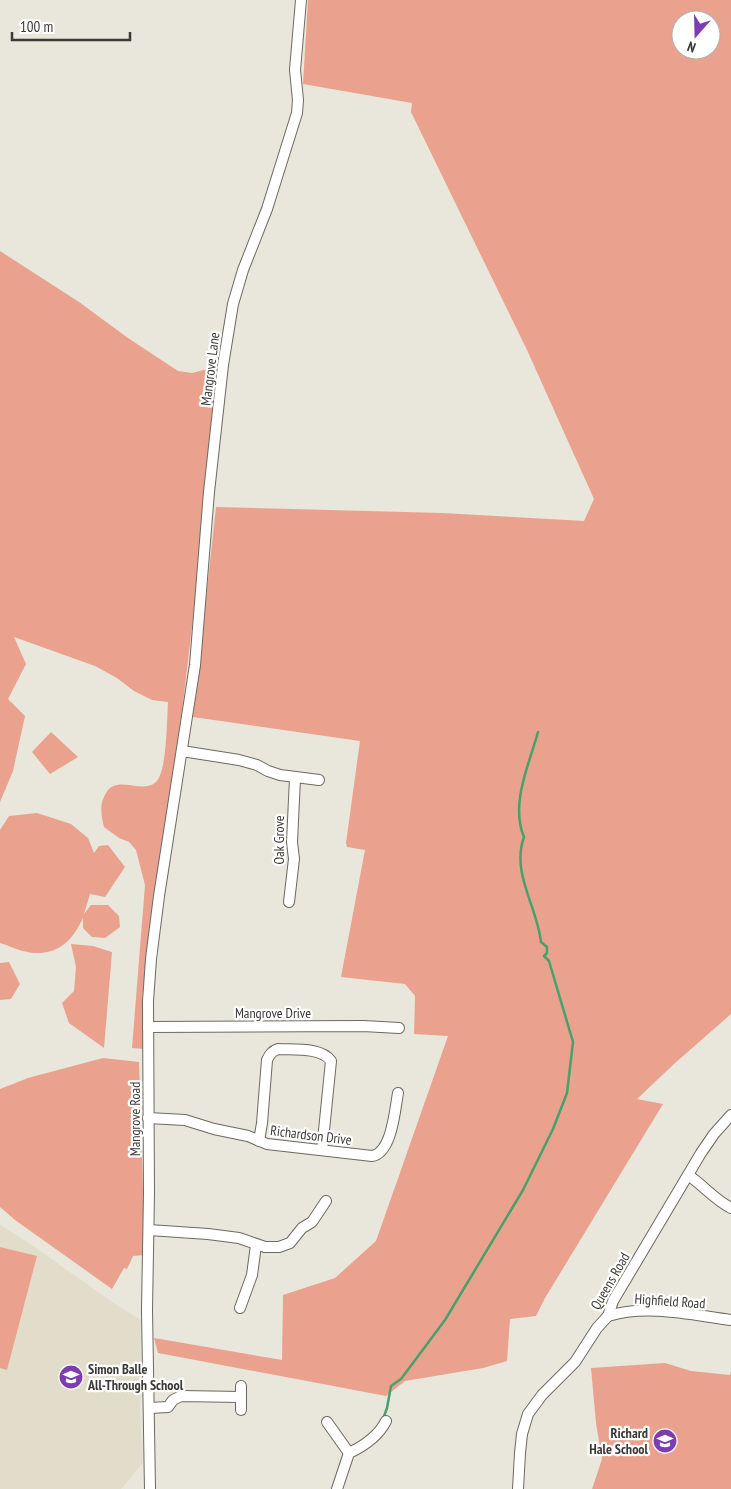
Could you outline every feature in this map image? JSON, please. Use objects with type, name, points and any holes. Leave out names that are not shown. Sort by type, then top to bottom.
[{"type":"street","name":"Mangrove Lane","points":[[182,751],[195,665],[209,492],[233,304],[242,270],[267,209],[297,113],[298,100],[295,70],[300,0]]},
{"type":"street","points":[[182,751],[249,762],[273,773],[295,778],[319,780]]},
{"type":"street","name":"Mangrove Road","points":[[150,1489],[147,1310],[149,1230],[148,1001],[154,936],[182,751]]},
{"type":"street","name":"Oak Grove","points":[[289,902],[294,859],[292,842],[295,778]]},
{"type":"street","name":"Mangrove Drive","points":[[148,1027],[363,1026],[399,1028]]},
{"type":"street","points":[[258,1141],[262,1123],[269,1055],[272,1051],[278,1049],[319,1052],[331,1061],[322,1150]]},
{"type":"street","name":"Richardson Drive","points":[[148,1118],[185,1120],[214,1129],[248,1136],[266,1144],[372,1156],[380,1153],[384,1148],[391,1130],[398,1093]]},
{"type":"street","name":"Queens Road","points":[[518,1489],[522,1434],[528,1414],[542,1395],[575,1362],[597,1328],[608,1316],[613,1301],[688,1175],[714,1134],[731,1115]]},
{"type":"street","points":[[688,1175],[700,1183],[714,1198],[731,1208]]},
{"type":"street","points":[[149,1230],[239,1238],[256,1245],[273,1247],[290,1243],[302,1228],[312,1222],[326,1200]]},
{"type":"street","points":[[240,1308],[252,1275],[256,1245]]},
{"type":"street","name":"Highfield Road","points":[[608,1316],[627,1312],[650,1311],[694,1314],[731,1320]]},
{"type":"street","points":[[149,1408],[168,1407],[173,1400],[181,1396],[241,1391],[241,1410]]},
{"type":"street","points":[[337,1489],[349,1453],[374,1438],[386,1421]]},
{"type":"street","points":[[327,1422],[349,1453]]},
{"type":"shaded area","points":[[308,0],[731,0],[731,1014],[637,1099],[663,1104],[545,1298],[536,1316],[510,1319],[507,1361],[483,1368],[405,1381],[386,1396],[158,1353],[154,1338],[282,1360],[283,1295],[335,1278],[376,1241],[448,1036],[414,1034],[415,996],[405,984],[341,977],[365,850],[347,847],[346,843],[360,741],[193,717],[216,507],[442,513],[584,521],[594,499],[527,350],[411,112],[412,103],[303,84]]},
{"type":"shaded area","points":[[0,251],[79,302],[128,338],[178,371],[192,373],[223,365],[183,703],[142,997],[145,1049],[132,1048],[145,885],[136,850],[129,842],[119,838],[104,827],[101,814],[104,797],[111,788],[116,785],[144,787],[156,782],[160,776],[167,732],[168,702],[152,700],[95,666],[14,637],[26,664],[8,699],[25,716],[13,771],[0,802]]},
{"type":"shaded area","points":[[51,732],[78,757],[50,774],[32,752]]},
{"type":"shaded area","points":[[37,813],[71,824],[88,838],[94,853],[99,846],[108,845],[125,867],[105,897],[90,894],[84,914],[91,905],[108,905],[119,916],[120,927],[105,938],[92,937],[83,928],[83,918],[70,939],[52,951],[31,953],[0,943],[0,830],[9,816]]},
{"type":"shaded area","points":[[71,944],[93,946],[112,952],[104,1048],[69,1023],[62,1003],[74,991],[76,967]]},
{"type":"shaded area","points":[[9,962],[20,984],[11,999],[0,1000],[0,963]]},
{"type":"shaded area","points":[[103,1058],[139,1062],[145,1255],[133,1256],[127,1269],[124,1268],[112,1289],[15,1220],[0,1207],[0,1089],[28,1078]]},
{"type":"shaded area","name":"Simon Balle All-Through School","points":[[0,1225],[141,1320],[140,1414],[143,1463],[121,1489],[0,1489]]},
{"type":"shaded area","points":[[0,1247],[37,1256],[7,1370],[0,1368]]},
{"type":"shaded area","name":"Richard Hale School","points":[[665,1363],[691,1371],[730,1375],[731,1371],[731,1489],[592,1489],[602,1459],[596,1423],[591,1368]]},
{"type":"waterway","points":[[383,1419],[391,1386],[401,1379],[445,1320],[523,1190],[553,1129],[567,1093],[573,1042],[549,961],[544,956],[547,953],[547,947],[541,942],[521,864],[521,850],[524,837],[520,824],[520,798],[538,732]]},
{"type":"place","name":"Simon Balle All-Through School","points":[[71,1377]]},
{"type":"place","name":"Richard Hale School","points":[[665,1441]]}]
